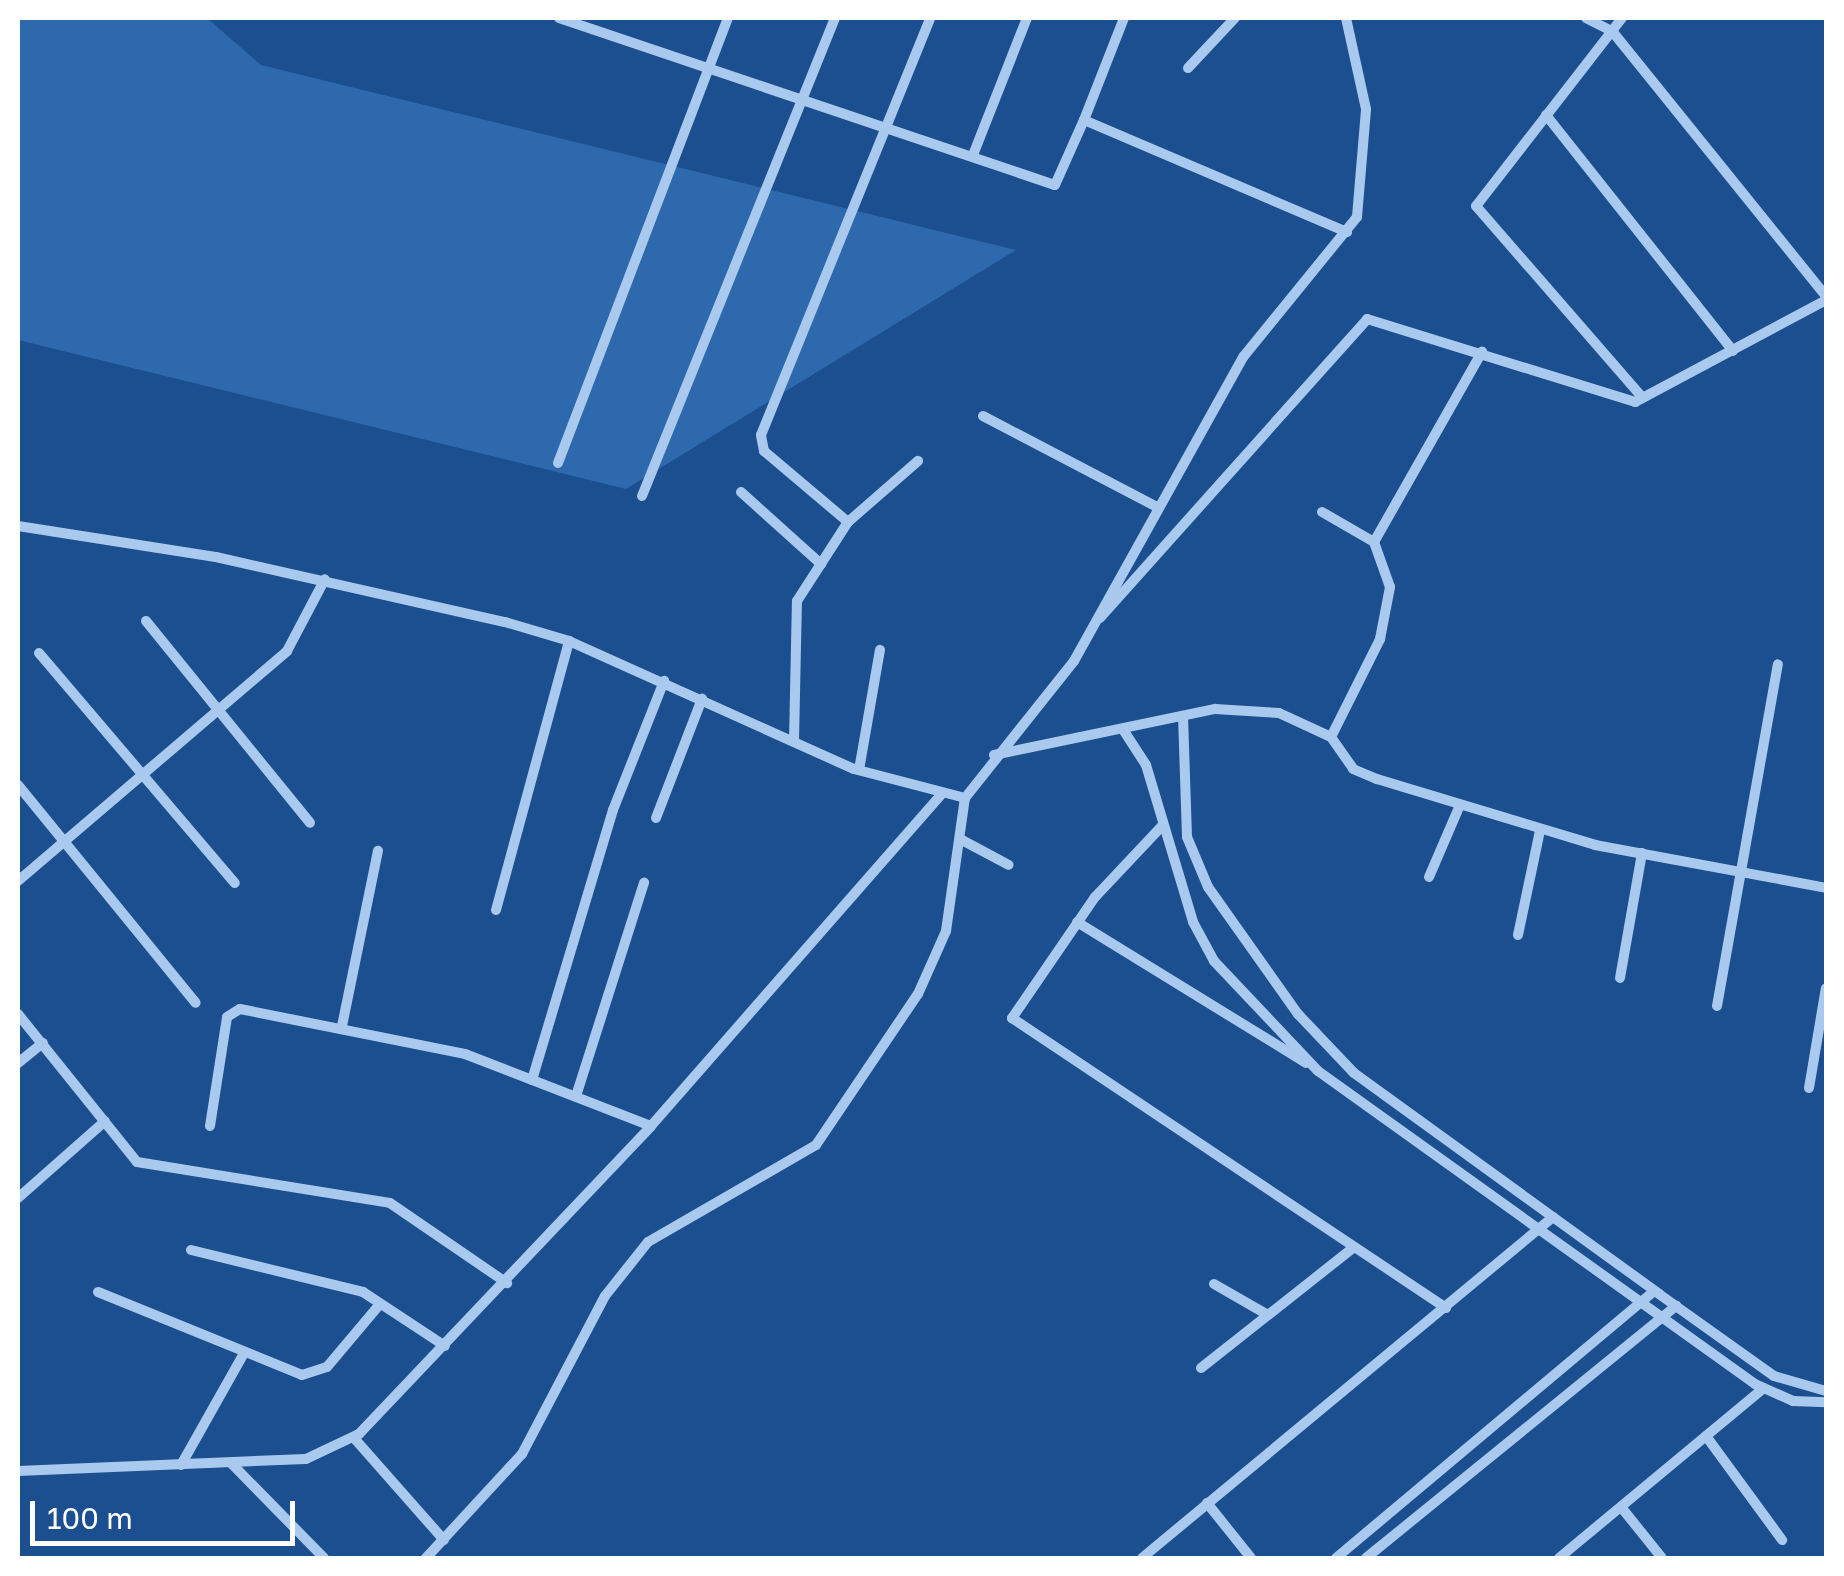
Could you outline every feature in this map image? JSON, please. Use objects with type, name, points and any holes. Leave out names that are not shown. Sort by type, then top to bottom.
[{"type":"street","points":[[558,18],[803,104],[973,154],[1055,186],[1124,18]]},
{"type":"street","points":[[558,463],[728,18]]},
{"type":"street","points":[[642,496],[835,18]]},
{"type":"street","points":[[848,522],[764,451],[761,436],[930,18]]},
{"type":"street","points":[[973,154],[1027,18]]},
{"type":"street","points":[[1188,68],[1235,18]]},
{"type":"street","points":[[1091,628],[1154,506],[1244,356],[1347,232],[1368,150],[1346,18]]},
{"type":"street","points":[[426,1558],[522,1454],[604,1296],[648,1242],[816,1144],[876,1062],[946,932],[965,798],[1091,628],[1367,319],[1482,352],[1610,396],[1643,398],[1826,298],[1612,31],[1586,18]]},
{"type":"street","points":[[1622,18],[1476,206],[1643,398]]},
{"type":"street","points":[[1546,115],[1733,351]]},
{"type":"street","points":[[1084,120],[1347,232]]},
{"type":"street","points":[[1374,542],[1482,352]]},
{"type":"street","points":[[983,416],[1154,506]]},
{"type":"street","points":[[794,741],[791,619],[848,522],[918,461]]},
{"type":"street","points":[[740,492],[821,564]]},
{"type":"street","points":[[1322,512],[1374,542],[1390,587],[1380,638],[1331,737]]},
{"type":"street","points":[[18,526],[325,580],[569,641],[859,770],[965,798]]},
{"type":"street","points":[[18,880],[287,651],[325,580]]},
{"type":"street","points":[[146,620],[310,822]]},
{"type":"street","points":[[496,910],[569,641]]},
{"type":"street","points":[[859,770],[880,650]]},
{"type":"street","points":[[39,653],[235,883]]},
{"type":"street","points":[[1717,1006],[1778,664]]},
{"type":"street","points":[[532,1080],[607,827],[664,682]]},
{"type":"street","points":[[656,818],[702,699]]},
{"type":"street","points":[[994,755],[1183,716],[1280,713],[1331,737],[1354,768],[1540,831],[1738,875],[1826,888]]},
{"type":"street","points":[[1183,716],[1187,837],[1265,975],[1354,1072],[1774,1376],[1826,1391]]},
{"type":"street","points":[[1124,731],[1146,765],[1162,826],[1214,961],[1318,1071]]},
{"type":"street","points":[[18,785],[196,1003]]},
{"type":"street","points":[[18,1470],[306,1459],[354,1438],[507,1283],[652,1126],[941,794]]},
{"type":"street","points":[[1429,877],[1460,805]]},
{"type":"street","points":[[1162,826],[1076,922],[1014,1005],[1016,1026],[1446,1308]]},
{"type":"street","points":[[1518,935],[1540,831]]},
{"type":"street","points":[[960,839],[1009,865]]},
{"type":"street","points":[[342,1026],[378,851]]},
{"type":"street","points":[[1620,978],[1642,853]]},
{"type":"street","points":[[576,1096],[644,883]]},
{"type":"street","points":[[1076,922],[1318,1071],[1538,1232],[1764,1388],[1826,1402]]},
{"type":"street","points":[[1808,1088],[1826,988]]},
{"type":"street","points":[[210,1126],[230,1010],[342,1026],[532,1080],[652,1126]]},
{"type":"street","points":[[18,1014],[137,1162],[163,1172],[390,1203],[507,1283]]},
{"type":"street","points":[[18,1063],[43,1043]]},
{"type":"street","points":[[18,1198],[104,1121]]},
{"type":"street","points":[[1142,1558],[1553,1216]]},
{"type":"street","points":[[1201,1368],[1353,1248]]},
{"type":"street","points":[[190,1250],[320,1278],[380,1304],[446,1346]]},
{"type":"street","points":[[1214,1284],[1268,1316]]},
{"type":"street","points":[[1336,1558],[1642,1305],[1654,1291]]},
{"type":"street","points":[[98,1292],[188,1322],[286,1373],[327,1366],[380,1304]]},
{"type":"street","points":[[1366,1558],[1676,1306]]},
{"type":"street","points":[[181,1465],[244,1353]]},
{"type":"street","points":[[1559,1558],[1764,1388]]},
{"type":"street","points":[[1706,1436],[1782,1540]]},
{"type":"street","points":[[354,1438],[444,1540]]},
{"type":"street","points":[[231,1463],[324,1558]]},
{"type":"street","points":[[1207,1503],[1251,1558]]},
{"type":"street","points":[[1622,1507],[1662,1558]]},
{"type":"shaded area","points":[[18,18],[207,18],[261,65],[1016,250],[626,489],[18,340]]}]
